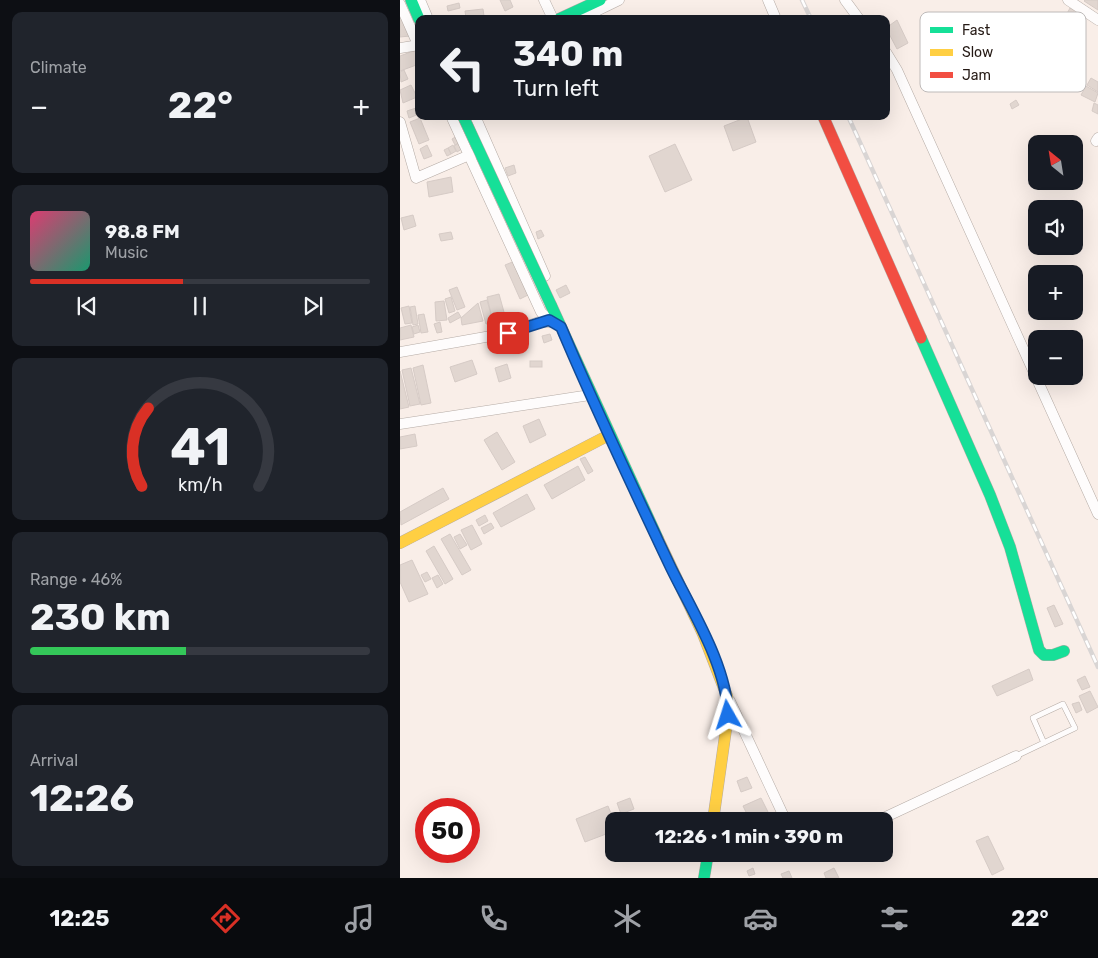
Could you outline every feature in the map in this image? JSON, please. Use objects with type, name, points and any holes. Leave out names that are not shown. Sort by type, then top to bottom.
[{"type":"main road","points":[[411,0],[417,15]]},
{"type":"main road","points":[[568,15],[600,0]]},
{"type":"main road","points":[[465,120],[561,327],[590,395],[703,634],[727,696],[728,715],[713,812]]},
{"type":"main road","points":[[825,120],[990,495],[1010,547],[1039,650],[1044,655],[1053,655],[1064,651]]},
{"type":"main road","points":[[400,543],[609,435]]},
{"type":"main road","points":[[704,878],[707,862]]},
{"type":"street","points":[[420,0],[426,15]]},
{"type":"street","points":[[544,0],[551,15]]},
{"type":"street","points":[[588,15],[619,0]]},
{"type":"street","points":[[768,0],[774,15]]},
{"type":"street","points":[[845,0],[855,15]]},
{"type":"street","points":[[1068,0],[1081,4],[1098,20]]},
{"type":"street","points":[[400,4],[415,39]]},
{"type":"street","points":[[400,48],[415,46]]},
{"type":"street","points":[[890,59],[897,70],[1098,514]]},
{"type":"street","points":[[453,120],[542,312],[549,320],[561,327]]},
{"type":"street","points":[[477,120],[556,303],[561,327]]},
{"type":"street","points":[[400,123],[416,178],[488,146]]},
{"type":"street","points":[[400,352],[508,333],[549,320]]},
{"type":"street","points":[[400,424],[590,395]]},
{"type":"street","points":[[727,696],[782,812]]},
{"type":"street","points":[[893,814],[1016,756]]},
{"type":"lane","points":[[1016,756],[1044,743],[1075,728],[1063,704],[1033,718],[1044,743]]},
{"type":"building","points":[[500,0],[510,0],[513,7],[505,11]]},
{"type":"building","points":[[1098,0],[1098,10],[1084,1]]},
{"type":"building","points":[[459,3],[460,8],[448,11],[447,6]]},
{"type":"building","points":[[1070,8],[1077,12],[1068,12]]},
{"type":"building","points":[[483,9],[484,15],[466,15],[465,11]]},
{"type":"building","points":[[400,14],[410,36],[400,37]]},
{"type":"building","points":[[897,20],[908,43],[897,49],[890,36],[890,25]]},
{"type":"building","points":[[415,50],[415,65],[400,71],[400,56]]},
{"type":"building","points":[[404,70],[408,79],[401,82],[400,72]]},
{"type":"building","points":[[1091,78],[1098,82],[1098,92],[1087,85]]},
{"type":"building","points":[[411,85],[415,98],[403,103],[400,90]]},
{"type":"building","points":[[1086,86],[1098,93],[1095,102],[1081,95],[1083,92],[1086,92]]},
{"type":"building","points":[[1016,100],[1019,105],[1012,109],[1010,104]]},
{"type":"building","points":[[1094,103],[1098,105],[1098,114],[1092,111]]},
{"type":"building","points":[[415,108],[415,116],[409,118],[407,111]]},
{"type":"building","points":[[421,120],[429,140],[419,144],[410,122]]},
{"type":"building","points":[[739,120],[748,120],[756,142],[733,151],[724,126]]},
{"type":"building","points":[[457,136],[460,142],[455,145],[452,139]]},
{"type":"building","points":[[461,142],[465,147],[457,152],[454,146]]},
{"type":"building","points":[[675,144],[692,180],[665,192],[649,156]]},
{"type":"building","points":[[427,145],[432,156],[424,159],[420,149]]},
{"type":"building","points":[[453,145],[456,151],[451,154],[448,148]]},
{"type":"building","points":[[448,148],[451,154],[447,156],[444,150]]},
{"type":"building","points":[[514,165],[516,173],[508,176],[505,168]]},
{"type":"building","points":[[451,177],[453,192],[429,197],[427,182]]},
{"type":"building","points":[[413,215],[416,226],[404,230],[401,218]]},
{"type":"building","points":[[541,230],[544,236],[538,239],[536,232]]},
{"type":"building","points":[[451,232],[453,239],[441,241],[439,234]]},
{"type":"building","points":[[515,261],[530,294],[520,299],[505,265]]},
{"type":"building","points":[[566,285],[570,293],[560,298],[556,290]]},
{"type":"building","points":[[457,287],[465,307],[457,310],[449,290]]},
{"type":"building","points":[[499,294],[507,323],[494,326],[487,297]]},
{"type":"building","points":[[451,297],[455,311],[449,313],[445,299]]},
{"type":"building","points":[[487,300],[493,322],[486,324],[480,302]]},
{"type":"building","points":[[444,301],[447,320],[436,321],[435,302]]},
{"type":"building","points":[[478,303],[483,321],[462,325],[461,318]]},
{"type":"building","points":[[409,306],[412,323],[405,324],[401,308]]},
{"type":"building","points":[[415,306],[418,324],[413,325],[410,307]]},
{"type":"building","points":[[458,312],[461,317],[450,323],[448,318]]},
{"type":"building","points":[[424,314],[428,332],[421,333],[418,315]]},
{"type":"building","points":[[440,322],[442,332],[437,333],[434,324]]},
{"type":"building","points":[[411,325],[414,337],[400,340],[400,328]]},
{"type":"building","points":[[418,325],[420,332],[414,334],[412,327]]},
{"type":"building","points":[[550,334],[552,340],[544,343],[542,336]]},
{"type":"building","points":[[472,360],[477,374],[455,382],[450,367]]},
{"type":"building","points":[[530,361],[542,361],[542,367],[530,367]]},
{"type":"building","points":[[507,364],[511,378],[499,382],[495,368]]},
{"type":"building","points":[[423,365],[431,403],[421,405],[413,368]]},
{"type":"building","points":[[411,368],[420,404],[410,406],[402,370]]},
{"type":"building","points":[[400,371],[409,407],[400,409]]},
{"type":"building","points":[[539,419],[546,435],[530,443],[523,426]]},
{"type":"building","points":[[497,432],[515,462],[502,470],[484,440]]},
{"type":"building","points":[[415,434],[417,446],[400,449],[400,437]]},
{"type":"building","points":[[585,457],[593,471],[588,474],[580,459]]},
{"type":"building","points":[[578,466],[585,480],[552,499],[544,485]]},
{"type":"building","points":[[443,488],[449,499],[401,525],[400,512]]},
{"type":"building","points":[[527,494],[535,509],[501,527],[493,513]]},
{"type":"building","points":[[485,515],[488,521],[479,526],[476,520]]},
{"type":"building","points":[[491,523],[494,528],[484,534],[481,528]]},
{"type":"building","points":[[472,525],[482,544],[471,550],[461,530]]},
{"type":"building","points":[[450,534],[471,570],[462,575],[441,539]]},
{"type":"building","points":[[460,534],[467,545],[460,549],[454,537]]},
{"type":"building","points":[[434,546],[453,579],[445,584],[426,551]]},
{"type":"building","points":[[412,560],[428,594],[409,602],[400,582],[400,565]]},
{"type":"building","points":[[427,572],[431,579],[425,582],[421,575]]},
{"type":"building","points":[[438,575],[443,584],[437,588],[432,578]]},
{"type":"building","points":[[1054,605],[1063,624],[1055,627],[1047,608]]},
{"type":"building","points":[[1029,669],[1033,680],[997,696],[992,686]]},
{"type":"building","points":[[1085,676],[1090,687],[1082,690],[1077,680]]},
{"type":"building","points":[[1090,691],[1098,707],[1087,713],[1079,696]]},
{"type":"building","points":[[1079,702],[1082,710],[1076,713],[1072,704]]},
{"type":"building","points":[[747,777],[752,788],[741,792],[737,781]]},
{"type":"building","points":[[630,798],[634,809],[620,812],[617,803]]},
{"type":"building","points":[[761,798],[768,812],[746,812],[743,806]]},
{"type":"building","points":[[608,806],[610,812],[605,812],[605,834],[585,842],[576,819]]},
{"type":"building","points":[[988,836],[1004,869],[992,875],[976,841]]},
{"type":"building","points":[[753,868],[755,874],[749,876],[747,871]]},
{"type":"building","points":[[834,868],[839,878],[826,878],[824,873]]},
{"type":"building","points":[[789,871],[792,878],[783,878],[781,874]]},
{"type":"railway","points":[[802,0],[809,15]]},
{"type":"railway","points":[[850,120],[1098,667]]},
{"type":"traffic: fast","points":[[411,0],[417,15]]},
{"type":"traffic: fast","points":[[568,15],[600,0]]},
{"type":"traffic: fast","points":[[465,120],[551,305]]},
{"type":"traffic: fast","points":[[551,305],[658,539]]},
{"type":"traffic: fast","points":[[921,338],[990,495],[1010,547],[1039,650],[1044,655],[1053,655],[1064,651]]},
{"type":"traffic: fast","points":[[704,878],[707,862]]},
{"type":"traffic: slow","points":[[400,543],[609,435]]},
{"type":"traffic: slow","points":[[658,539],[703,634],[727,696],[728,715],[714,812]]},
{"type":"traffic: jam","points":[[825,120],[921,338]]},
{"type":"route","points":[[508,333],[549,320],[561,327],[590,395],[720,673],[727,696],[728,715]]}]
